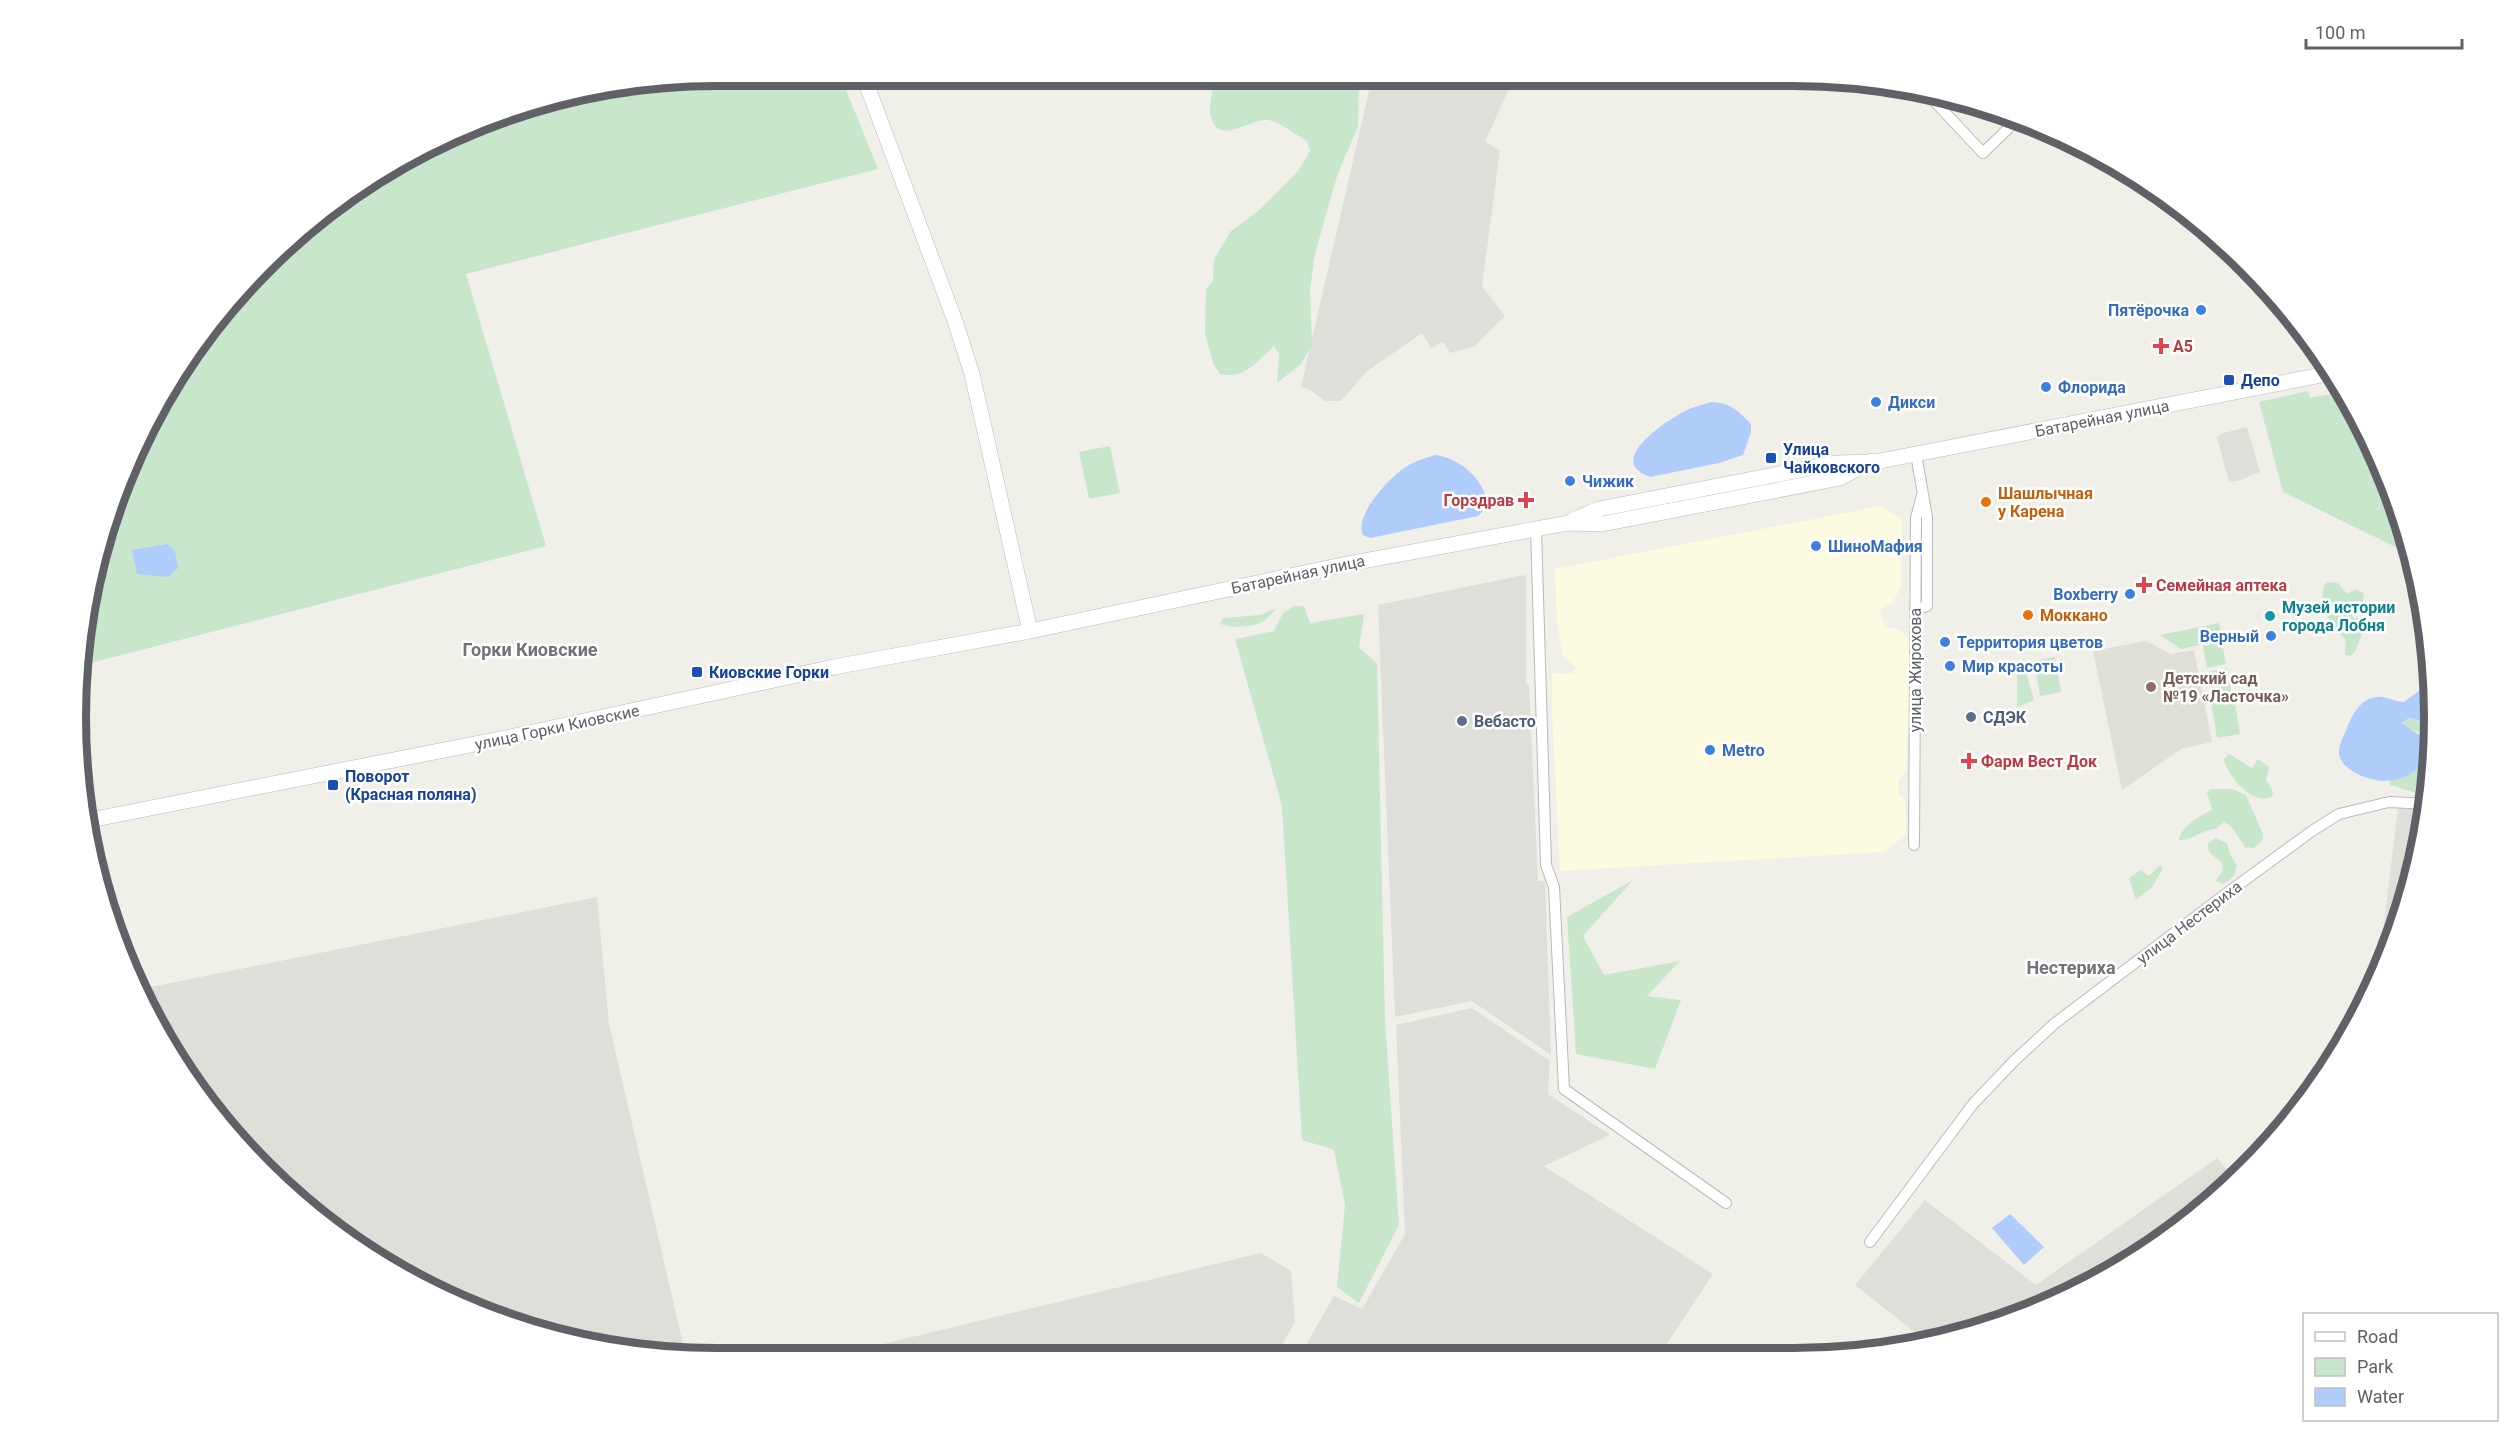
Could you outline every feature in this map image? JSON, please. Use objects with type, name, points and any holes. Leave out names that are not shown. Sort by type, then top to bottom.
[{"type":"main road","points":[[867,86],[951,310],[972,374],[1030,631]]},
{"type":"main road","name":"Батарейная улица","points":[[1030,631],[1335,566],[1568,523],[1599,509],[1836,463],[1871,462],[1916,454],[2323,375]]},
{"type":"main road","name":"улица Горки Киовские","points":[[94,819],[510,737],[834,667],[1030,631]]},
{"type":"street","points":[[1936,103],[1983,153],[2012,125]]},
{"type":"street","name":"улица Жирохова","points":[[1915,610],[1927,606],[1927,517],[1916,454]]},
{"type":"street","name":"улица Жирохова","points":[[1914,845],[1916,518],[1922,495]]},
{"type":"street","points":[[1536,529],[1546,865],[1554,887],[1564,1089],[1726,1203]]},
{"type":"street","name":"улица Нестериха","points":[[1870,1242],[1973,1104],[2014,1060],[2054,1024],[2312,831],[2339,814],[2389,802],[2418,803]]},
{"type":"shaded area","points":[[1370,86],[1510,86],[1485,142],[1500,150],[1482,286],[1505,316],[1475,346],[1450,353],[1443,342],[1431,348],[1422,333],[1366,372],[1341,401],[1325,401],[1310,390],[1301,387]]},
{"type":"shaded area","points":[[2247,427],[2260,472],[2238,481],[2229,482],[2217,438],[2220,434]]},
{"type":"shaded area","points":[[1881,506],[1902,519],[1901,586],[1893,602],[1879,611],[1885,627],[1900,630],[1909,639],[1911,647],[1906,772],[1899,779],[1898,794],[1905,800],[1906,834],[1884,852],[1560,871],[1552,672],[1556,674],[1573,673],[1576,667],[1563,657],[1557,623],[1555,569]]},
{"type":"shaded area","points":[[1524,575],[1526,578],[1526,684],[1529,685],[1538,881],[1545,881],[1551,1055],[1472,1001],[1395,1017],[1378,605]]},
{"type":"shaded area","name":"Детский сад №19 «Ласточка»","points":[[2146,641],[2171,654],[2194,650],[2212,742],[2181,749],[2122,790],[2093,651]]},
{"type":"shaded area","points":[[2398,807],[2418,808],[2403,880],[2382,944]]},
{"type":"shaded area","points":[[597,897],[609,1024],[684,1346],[634,1342],[593,1335],[514,1314],[437,1282],[366,1241],[300,1191],[242,1133],[192,1067],[170,1032],[147,988]]},
{"type":"shaded area","points":[[1472,1008],[1550,1061],[1548,1094],[1610,1135],[1544,1166],[1713,1274],[1664,1348],[1304,1348],[1334,1296],[1362,1309],[1405,1234],[1396,1025]]},
{"type":"shaded area","points":[[2217,1158],[2226,1169],[2235,1168],[2178,1217],[2144,1241],[2073,1282],[1996,1314],[1918,1335],[1855,1285],[1925,1200],[2036,1285]]},
{"type":"shaded area","points":[[1261,1253],[1291,1271],[1295,1322],[1280,1348],[866,1348]]},
{"type":"green space","points":[[844,86],[878,169],[466,274],[546,546],[88,664],[98,593],[119,514],[151,437],[170,401],[216,332],[242,300],[300,242],[332,216],[401,170],[437,151],[514,119],[553,107],[634,91],[675,87]]},
{"type":"green space","points":[[1359,86],[1358,126],[1337,176],[1315,254],[1310,290],[1312,345],[1301,364],[1277,383],[1279,354],[1274,346],[1244,372],[1220,374],[1214,365],[1205,334],[1206,289],[1213,281],[1214,259],[1231,231],[1258,211],[1299,170],[1310,151],[1307,141],[1269,120],[1227,131],[1219,129],[1210,112],[1213,87]]},
{"type":"green space","points":[[2308,391],[2310,398],[2335,393],[2340,401],[2376,475],[2402,550],[2283,492],[2259,402]]},
{"type":"green space","points":[[1110,446],[1120,493],[1089,499],[1079,452]]},
{"type":"green space","points":[[2327,582],[2338,583],[2347,594],[2356,589],[2364,594],[2362,608],[2351,613],[2353,618],[2367,621],[2355,652],[2350,656],[2345,655],[2346,640],[2331,621],[2323,605],[2323,589]]},
{"type":"green space","points":[[1294,606],[1304,606],[1310,623],[1364,614],[1359,647],[1377,664],[1385,1020],[1399,1225],[1359,1303],[1337,1287],[1345,1205],[1334,1150],[1302,1140],[1282,806],[1235,639],[1274,631],[1283,613]]},
{"type":"green space","points":[[1276,608],[1270,616],[1258,624],[1234,627],[1220,623],[1223,618],[1260,615]]},
{"type":"green space","points":[[2219,623],[2222,640],[2181,649],[2160,635]]},
{"type":"green space","points":[[2222,642],[2226,664],[2207,668],[2203,646]]},
{"type":"green space","points":[[2055,657],[2061,692],[2040,696],[2034,661]]},
{"type":"green space","points":[[2227,668],[2232,694],[2213,698],[2208,672]]},
{"type":"green space","points":[[2026,672],[2034,700],[2017,707],[2017,674]]},
{"type":"green space","points":[[2234,698],[2240,734],[2217,738],[2211,702]]},
{"type":"green space","points":[[2406,718],[2424,722],[2424,734],[2403,725],[2402,720]]},
{"type":"green space","points":[[2229,754],[2252,768],[2258,759],[2269,767],[2266,780],[2273,795],[2259,798],[2243,789],[2226,766],[2224,759]]},
{"type":"green space","points":[[2423,763],[2420,794],[2390,785],[2390,781],[2410,774]]},
{"type":"green space","points":[[2210,789],[2232,789],[2246,795],[2263,834],[2263,840],[2254,848],[2245,847],[2231,826],[2224,822],[2216,829],[2189,839],[2179,840],[2187,826],[2212,810],[2207,793]]},
{"type":"green space","points":[[2215,838],[2227,843],[2237,866],[2233,877],[2223,884],[2216,881],[2223,870],[2222,864],[2208,848],[2208,844]]},
{"type":"green space","points":[[2160,865],[2163,868],[2152,887],[2136,900],[2129,878],[2141,870],[2149,876]]},
{"type":"green space","points":[[1633,880],[1583,936],[1604,975],[1680,961],[1647,996],[1681,1000],[1655,1069],[1576,1054],[1567,917]]},
{"type":"water","points":[[1711,402],[1729,406],[1738,411],[1751,424],[1751,432],[1743,455],[1719,463],[1650,477],[1638,470],[1633,461],[1636,452],[1653,432],[1685,411]]},
{"type":"water","points":[[1435,455],[1458,463],[1477,480],[1485,495],[1482,512],[1478,516],[1370,538],[1363,535],[1363,518],[1374,499],[1390,480],[1404,468]]},
{"type":"water","points":[[167,544],[175,551],[178,568],[168,577],[137,574],[132,550]]},
{"type":"water","points":[[2423,689],[2424,722],[2409,718],[2401,723],[2424,736],[2423,761],[2411,774],[2396,780],[2363,777],[2350,770],[2341,760],[2339,750],[2352,717],[2360,706],[2375,697],[2404,702]]},
{"type":"water","points":[[2010,1214],[2044,1247],[2024,1265],[1992,1228]]},
{"type":"place","name":"Пятёрочка","points":[[2201,310]]},
{"type":"place","name":"А5","points":[[2161,346]]},
{"type":"place","name":"Депо","points":[[2229,380]]},
{"type":"place","name":"Флорида","points":[[2046,387]]},
{"type":"place","name":"Дикси","points":[[1876,402]]},
{"type":"place","name":"Улица Чайковского","points":[[1771,458]]},
{"type":"place","name":"Чижик","points":[[1570,481]]},
{"type":"place","name":"Горздрав","points":[[1526,500]]},
{"type":"place","name":"Шашлычная у Карена","points":[[1986,502]]},
{"type":"place","name":"ШиноМафия","points":[[1816,546]]},
{"type":"place","name":"Семейная аптека","points":[[2144,585]]},
{"type":"place","name":"Boxberry","points":[[2130,594]]},
{"type":"place","name":"Моккано","points":[[2028,615]]},
{"type":"place","name":"Музей истории города Лобня","points":[[2270,616]]},
{"type":"place","name":"Верный","points":[[2271,636]]},
{"type":"place","name":"Территория цветов","points":[[1945,642]]},
{"type":"place","name":"Мир красоты","points":[[1950,666]]},
{"type":"place","name":"Киовские Горки","points":[[697,672]]},
{"type":"place","name":"Детский сад №19 «Ласточка»","points":[[2151,687]]},
{"type":"place","name":"СДЭК","points":[[1971,717]]},
{"type":"place","name":"Вебасто","points":[[1462,721]]},
{"type":"place","name":"Metro","points":[[1710,750]]},
{"type":"place","name":"Фарм Вест Док","points":[[1969,761]]},
{"type":"place","name":"Поворот (Красная поляна)","points":[[333,785]]},
{"type":"district","name":"Горки Киовские","points":[[530,650]]},
{"type":"district","name":"Нестериха","points":[[2071,968]]}]
